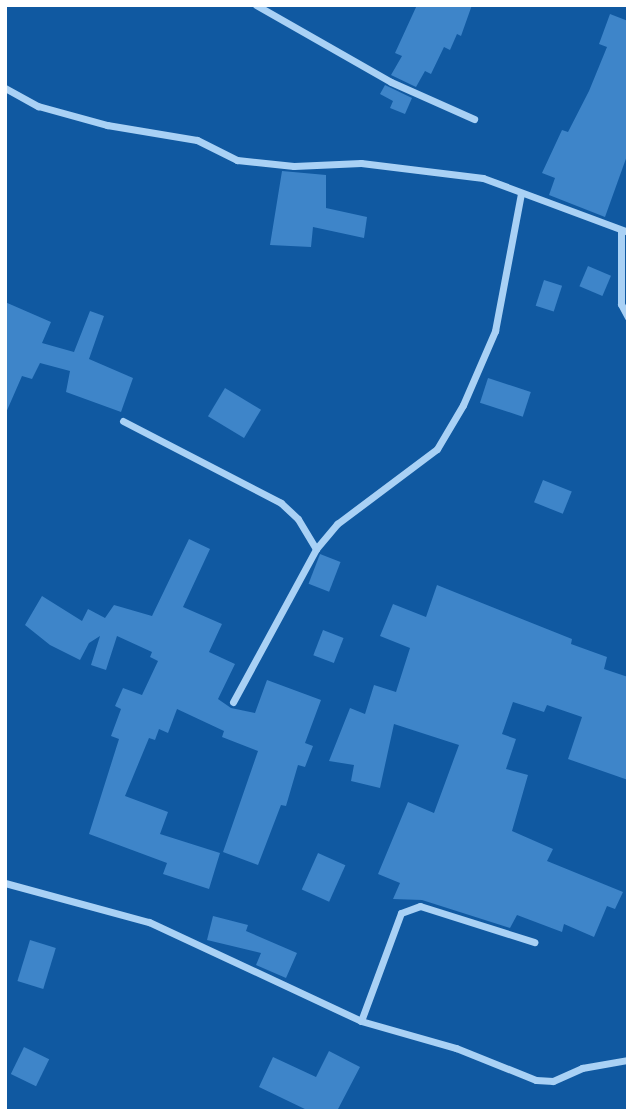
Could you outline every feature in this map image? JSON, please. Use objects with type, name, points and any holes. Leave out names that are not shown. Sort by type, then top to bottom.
[{"type":"street","points":[[256,5],[391,82],[474,119]]},
{"type":"street","points":[[5,88],[38,106],[107,125],[197,140],[237,160],[294,166],[360,163],[483,178],[624,231],[621,304],[628,317]]},
{"type":"street","points":[[233,702],[316,549],[337,524],[437,449],[444,438],[495,331],[521,194]]},
{"type":"street","points":[[123,421],[281,503],[298,519],[316,549]]},
{"type":"street","points":[[5,883],[149,922],[361,1021],[456,1048],[536,1080],[553,1081],[582,1068],[628,1060]]},
{"type":"street","points":[[361,1021],[401,914],[420,906],[534,942]]},
{"type":"building","points":[[417,5],[472,5],[461,36],[457,34],[450,50],[444,47],[431,74],[425,71],[416,87],[391,75],[402,56],[395,53]]},
{"type":"building","points":[[610,14],[628,21],[628,153],[605,217],[549,195],[555,178],[542,173],[562,130],[568,132],[589,91],[607,47],[599,44]]},
{"type":"building","points":[[385,85],[412,98],[405,114],[390,108],[393,101],[380,94]]},
{"type":"building","points":[[282,171],[326,175],[326,208],[367,217],[364,238],[313,227],[311,247],[270,245]]},
{"type":"building","points":[[588,266],[611,276],[602,296],[579,286]]},
{"type":"building","points":[[544,280],[562,286],[554,312],[536,306]]},
{"type":"building","points":[[5,302],[51,322],[42,343],[74,352],[90,311],[104,316],[89,359],[133,378],[121,412],[66,392],[70,371],[40,363],[32,379],[22,376],[5,415]]},
{"type":"building","points":[[488,378],[531,392],[523,417],[480,403]]},
{"type":"building","points":[[225,388],[261,410],[244,438],[208,416]]},
{"type":"building","points":[[543,480],[572,492],[563,514],[534,502]]},
{"type":"building","points":[[189,539],[210,549],[183,607],[222,624],[209,652],[235,664],[218,699],[231,708],[255,713],[267,680],[321,700],[305,743],[313,746],[305,767],[298,765],[286,806],[281,805],[258,865],[223,852],[258,751],[222,737],[224,731],[177,709],[168,733],[159,729],[155,740],[149,738],[125,796],[168,812],[160,834],[220,853],[209,889],[163,874],[167,863],[89,834],[119,739],[111,736],[121,709],[115,706],[123,688],[142,695],[158,661],[150,657],[152,652],[117,636],[106,670],[91,665],[100,636],[89,643],[80,660],[50,645],[25,625],[42,596],[82,621],[88,609],[105,618],[114,605],[152,616]]},
{"type":"building","points":[[320,554],[341,562],[329,592],[309,584]]},
{"type":"building","points":[[437,585],[572,639],[571,644],[607,657],[604,669],[628,677],[628,780],[568,759],[582,717],[547,705],[544,712],[513,702],[502,734],[516,739],[506,769],[528,775],[512,831],[553,849],[547,861],[623,892],[615,909],[607,906],[594,937],[564,924],[562,932],[517,915],[510,928],[422,900],[393,899],[400,883],[378,874],[408,802],[434,813],[459,745],[394,724],[380,788],[351,781],[354,765],[329,761],[350,708],[365,714],[374,685],[396,692],[410,648],[380,636],[393,604],[426,617]]},
{"type":"building","points":[[323,630],[344,638],[334,663],[313,655]]},
{"type":"building","points":[[318,853],[345,865],[329,902],[302,890]]},
{"type":"building","points":[[213,916],[248,925],[246,931],[297,953],[286,978],[256,965],[261,953],[207,940]]},
{"type":"building","points":[[30,940],[56,948],[43,989],[17,981]]},
{"type":"building","points":[[24,1047],[49,1059],[36,1086],[11,1074]]},
{"type":"building","points":[[329,1051],[360,1067],[337,1111],[309,1111],[259,1087],[273,1057],[316,1077]]}]
